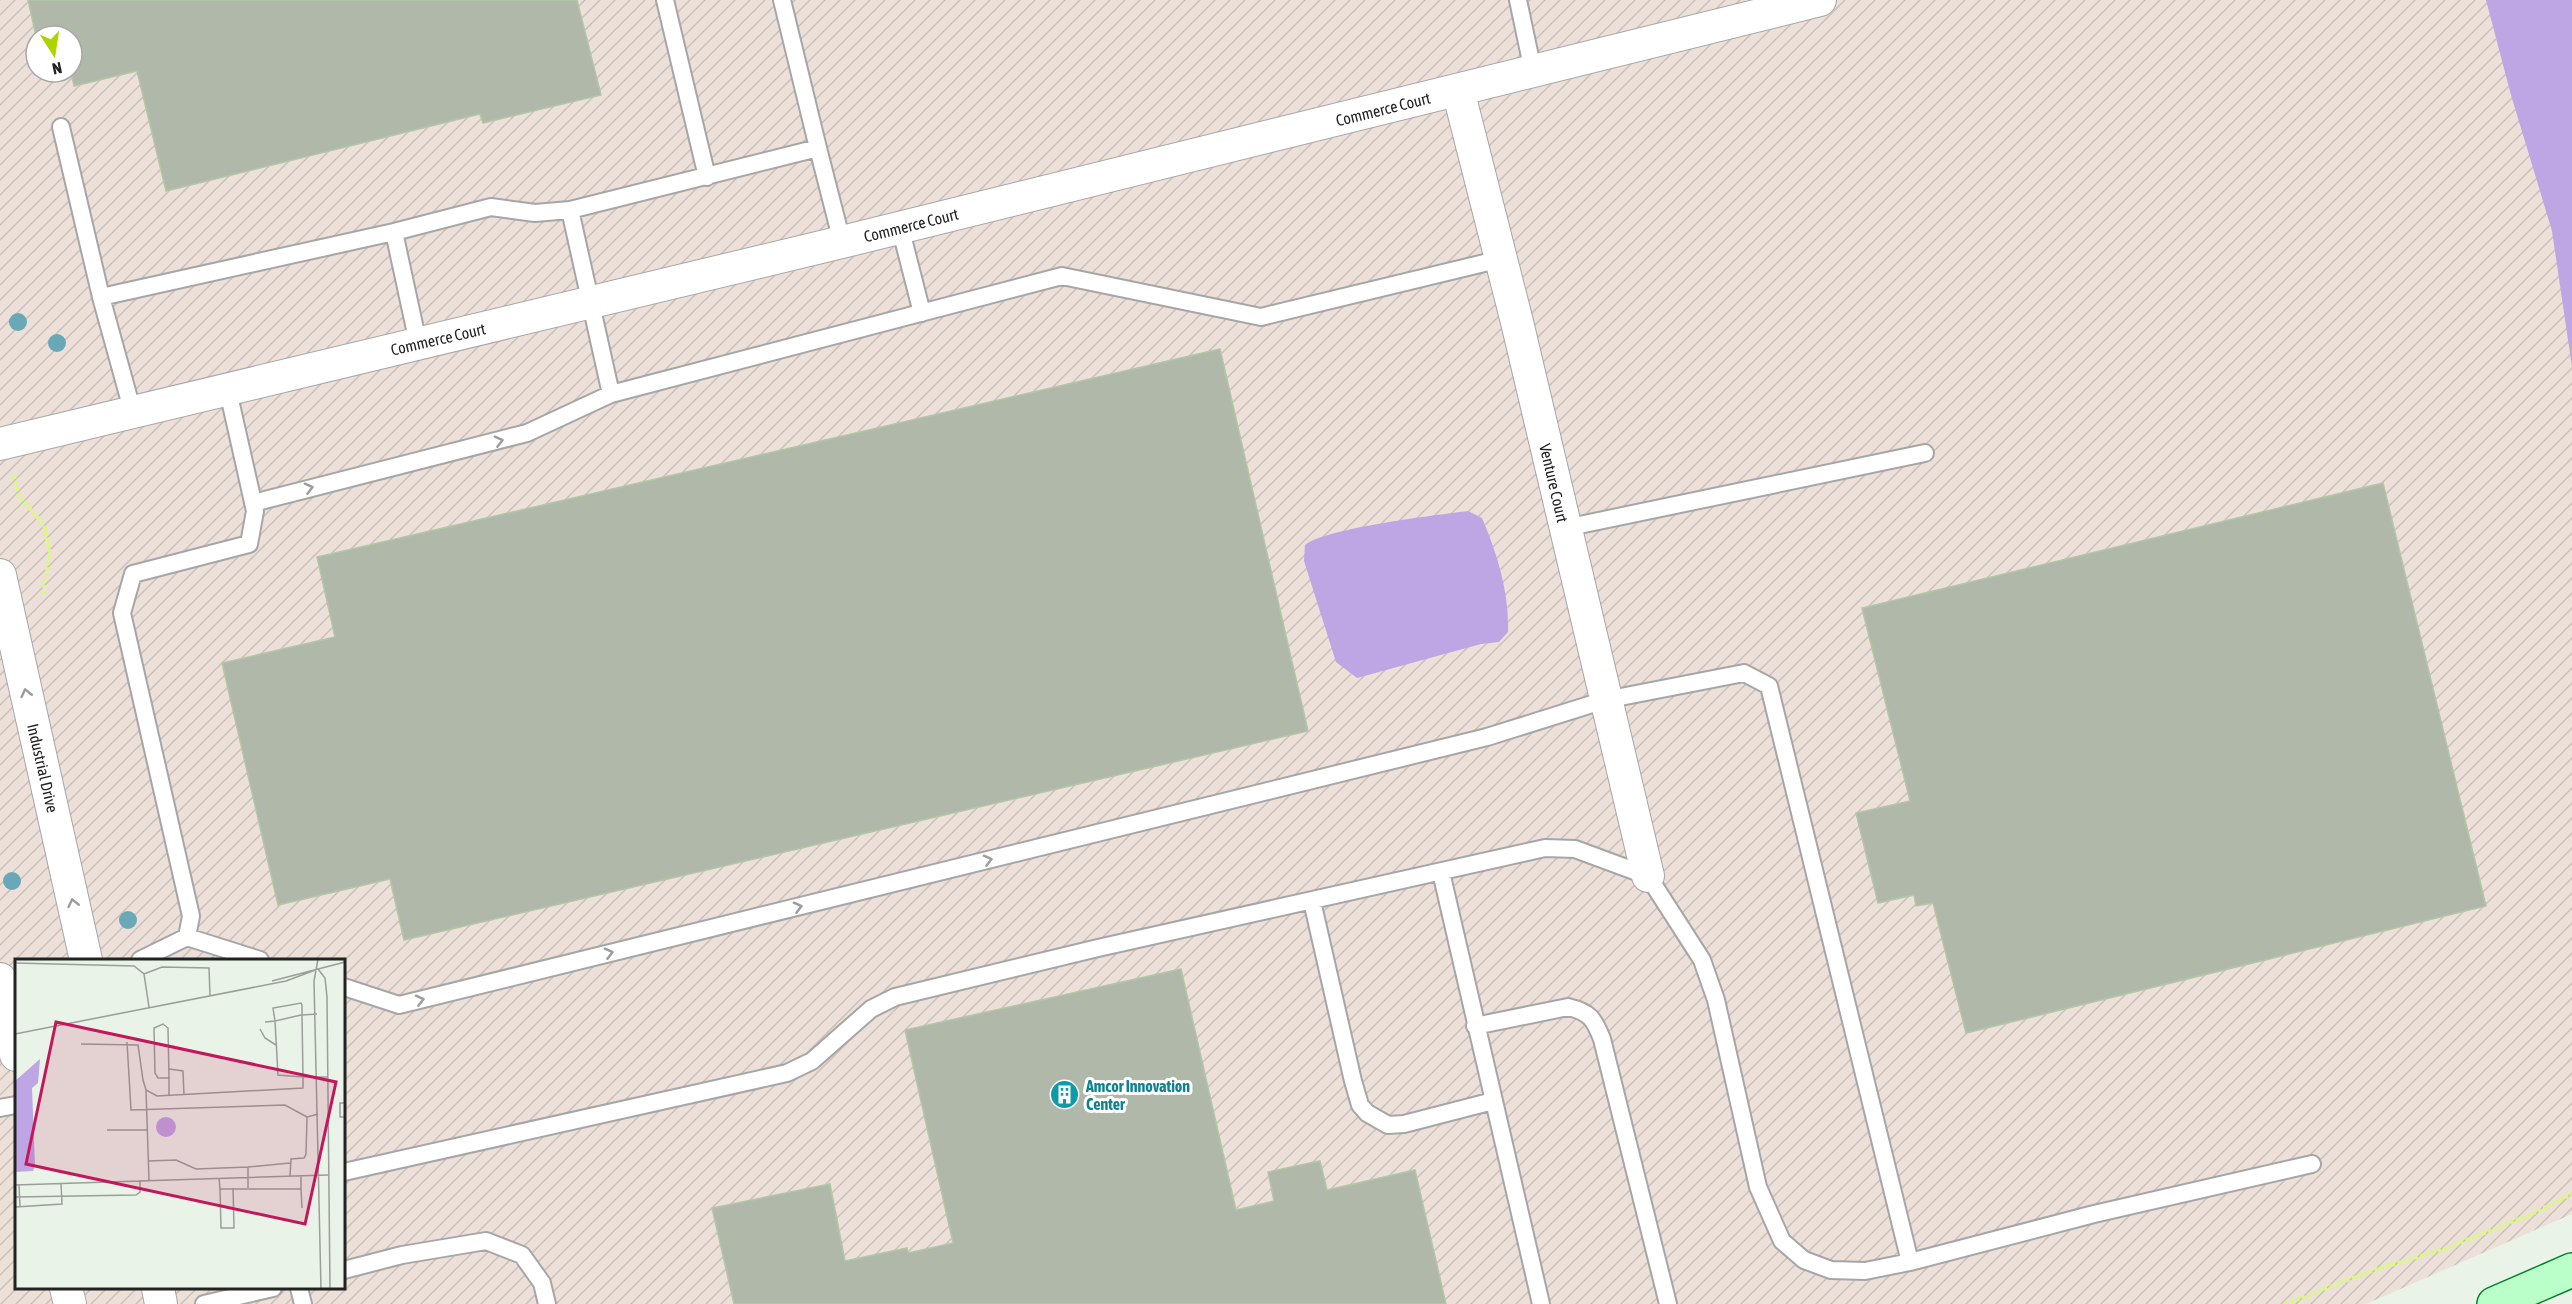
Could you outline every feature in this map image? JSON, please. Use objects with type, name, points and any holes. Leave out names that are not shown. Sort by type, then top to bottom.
[{"type":"main road","points":[[2494,1304],[2572,1270]]},
{"type":"street","name":"Commerce Court","points":[[0,444],[842,242],[1820,0]]},
{"type":"street","name":"Venture Court","points":[[1458,90],[1501,259],[1648,876]]},
{"type":"street","name":"Industrial Drive","points":[[0,575],[86,959]]},
{"type":"street","points":[[0,979],[15,1050]]},
{"type":"street","points":[[66,1289],[70,1304]]},
{"type":"street","points":[[158,1289],[161,1304]]},
{"type":"lane","points":[[665,0],[707,177]]},
{"type":"lane","points":[[782,0],[842,242]]},
{"type":"lane","points":[[1518,0],[1533,71]]},
{"type":"lane","points":[[61,127],[101,297],[133,413]]},
{"type":"lane","points":[[101,297],[394,232],[491,207],[535,213],[570,210],[818,148]]},
{"type":"lane","points":[[570,210],[611,394]]},
{"type":"lane","points":[[900,227],[922,313]]},
{"type":"lane","points":[[394,232],[418,344]]},
{"type":"lane","points":[[253,503],[527,434],[611,394],[1062,276],[1261,317],[1501,259]]},
{"type":"lane","points":[[187,937],[191,916],[122,613],[133,574],[249,544],[255,511],[228,391]]},
{"type":"lane","points":[[1565,528],[1925,453]]},
{"type":"lane","points":[[345,987],[399,1005],[1487,737],[1605,700],[1744,673],[1768,686],[1910,1262]]},
{"type":"lane","points":[[345,1172],[787,1073],[812,1061],[864,1014],[895,997],[1545,848],[1575,849],[1648,876],[1702,960],[1716,1000],[1758,1188],[1782,1240],[1804,1260],[1831,1270],[1865,1271],[1910,1262],[2094,1214],[2312,1164]]},
{"type":"lane","points":[[1441,872],[1541,1304]]},
{"type":"lane","points":[[1312,901],[1353,1081],[1360,1105],[1367,1113],[1388,1125],[1404,1124],[1493,1101]]},
{"type":"lane","points":[[142,959],[187,937],[257,959]]},
{"type":"lane","points":[[1475,1026],[1568,1007],[1584,1011],[1595,1022],[1602,1039],[1668,1304]]},
{"type":"lane","points":[[0,1108],[15,1104]]},
{"type":"lane","points":[[345,1270],[402,1255],[486,1241],[522,1255],[542,1284],[547,1304]]},
{"type":"lane","points":[[204,1304],[265,1289]]},
{"type":"lane","points":[[299,1289],[303,1304]]},
{"type":"path","points":[[2285,1304],[2374,1270],[2445,1249],[2534,1213],[2572,1194]]},
{"type":"shaded area","points":[[0,0],[2572,0],[2572,1214],[2366,1304],[0,1304]]},
{"type":"shaded area","points":[[2486,0],[2572,0],[2572,367],[2552,231],[2511,95]]},
{"type":"shaded area","points":[[1468,511],[1482,518],[1493,546],[1507,603],[1508,632],[1499,642],[1481,644],[1357,678],[1336,662],[1304,561],[1305,545],[1335,533],[1358,528]]},
{"type":"building","points":[[28,0],[577,0],[601,95],[483,123],[480,114],[166,191],[137,71],[84,84],[84,24],[33,24]]},
{"type":"building","points":[[1220,349],[1308,731],[404,940],[390,879],[278,905],[222,663],[335,637],[317,557]]},
{"type":"building","points":[[2383,483],[2486,906],[1966,1033],[1933,903],[1916,906],[1914,895],[1878,903],[1856,813],[1910,801],[1862,608]]},
{"type":"building","name":"Amcor Innovation Center","points":[[1181,969],[1236,1210],[1274,1201],[1268,1172],[1320,1161],[1327,1190],[1415,1170],[1446,1304],[734,1304],[712,1208],[830,1184],[845,1261],[907,1248],[908,1253],[953,1243],[905,1030]]},
{"type":"place","name":"Amcor Innovation Center","points":[[1065,1095]]}]
